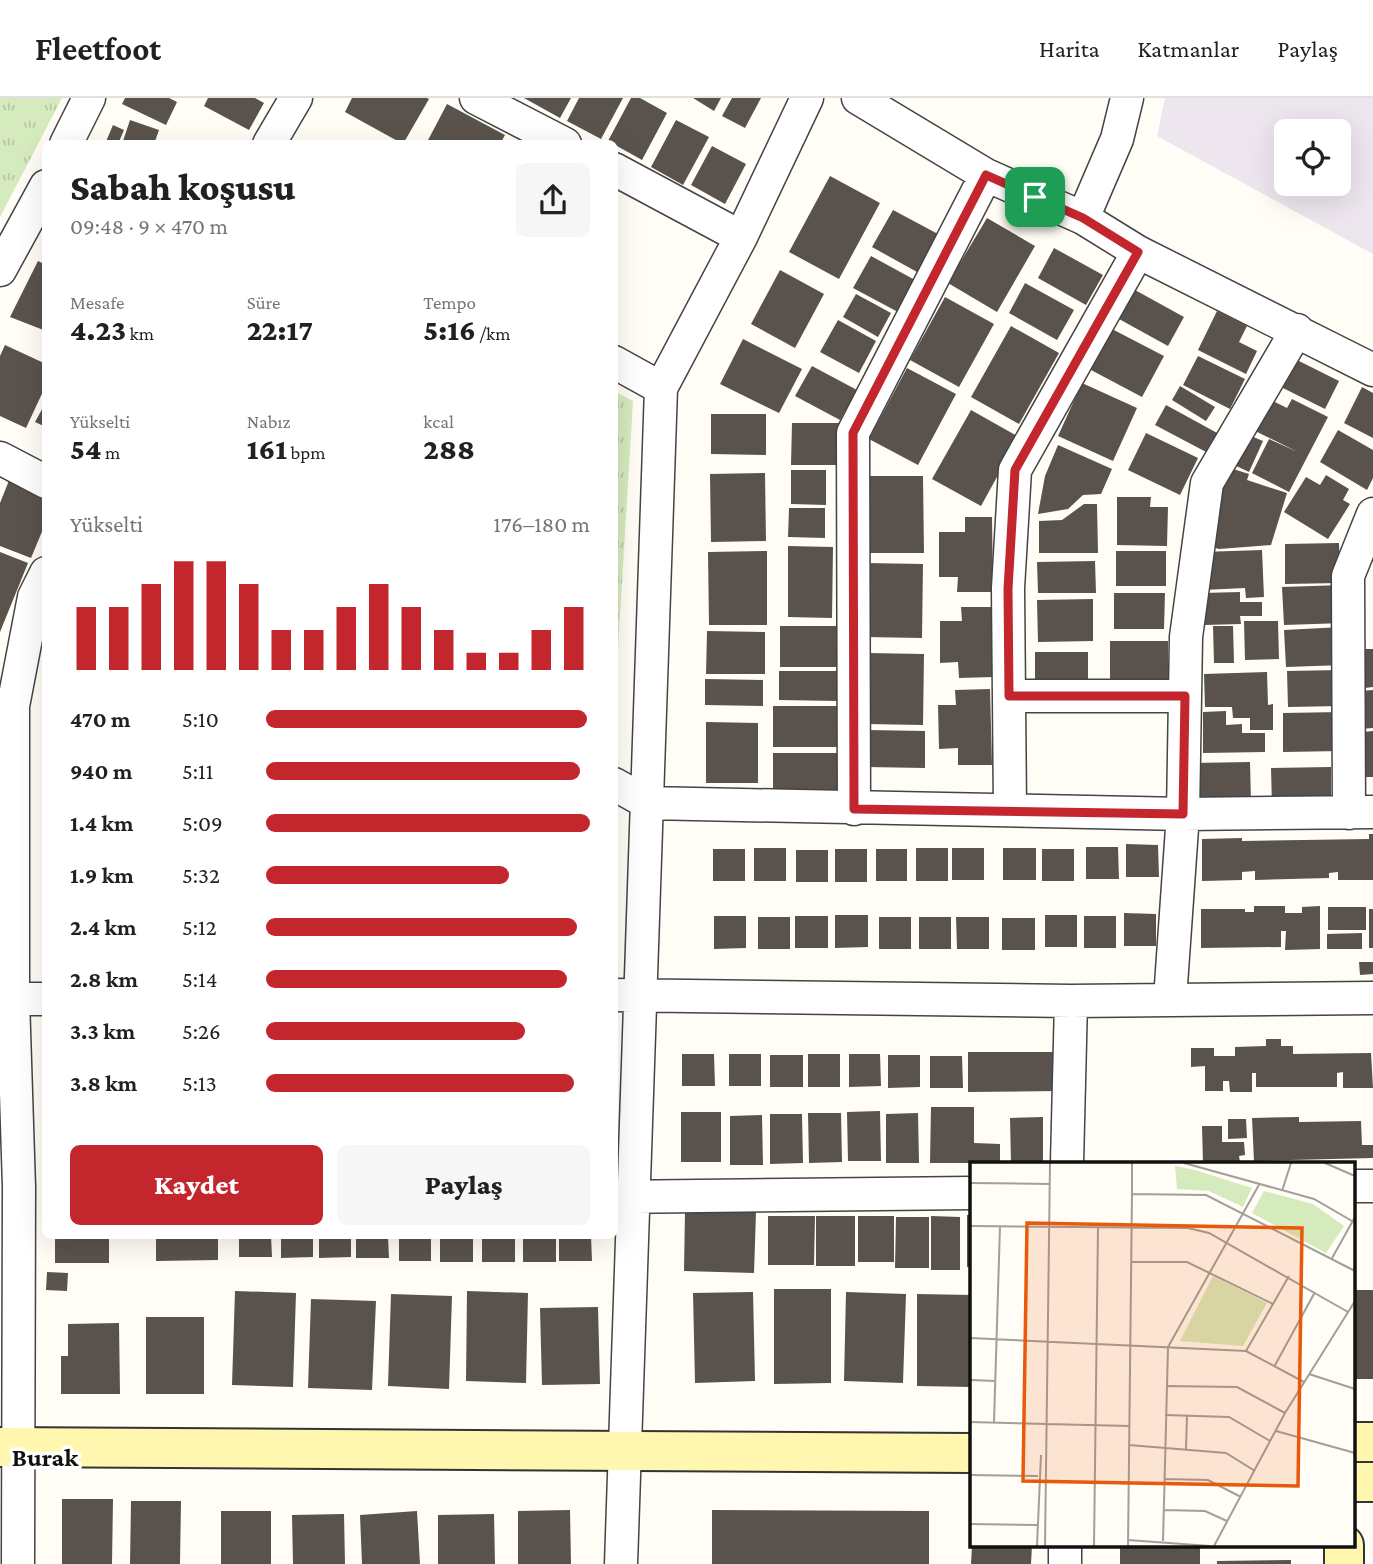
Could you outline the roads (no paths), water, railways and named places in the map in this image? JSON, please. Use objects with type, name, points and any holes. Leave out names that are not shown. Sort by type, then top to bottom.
[{"type":"street","points":[[68,140],[89,98]]},
{"type":"street","points":[[271,140],[296,98]]},
{"type":"street","points":[[476,98],[557,140]]},
{"type":"street","points":[[621,1564],[625,1451],[623,1197],[628,995],[648,803],[661,388],[741,237],[807,98]]},
{"type":"street","points":[[858,98],[986,175],[1083,218],[1138,252],[1373,370]]},
{"type":"street","points":[[1083,218],[1117,139],[1126,98]]},
{"type":"street","points":[[618,171],[741,237]]},
{"type":"street","points":[[854,809],[853,433],[986,175]]},
{"type":"street","points":[[0,270],[42,193]]},
{"type":"street","points":[[1010,810],[1008,589],[1015,470],[1138,252]]},
{"type":"street","points":[[1170,999],[1183,814],[1186,638],[1207,483],[1297,330]]},
{"type":"street","points":[[618,364],[661,388]]},
{"type":"street","points":[[0,458],[42,480]]},
{"type":"street","points":[[618,787],[648,803],[1183,814],[1361,813],[1349,576],[1373,514]]},
{"type":"street","points":[[18,1564],[8,1448],[32,1187],[7,999],[13,706],[34,597],[42,581]]},
{"type":"street","points":[[1009,696],[1185,696]]},
{"type":"street","points":[[628,995],[1071,1001],[1373,998]]},
{"type":"street","points":[[7,999],[42,999]]},
{"type":"street","points":[[1067,1162],[1071,1001]]},
{"type":"street","points":[[623,1197],[970,1193]]},
{"type":"street","points":[[8,1448],[970,1453]]},
{"type":"street","points":[[1065,1546],[1065,1564]]},
{"type":"street","points":[[1344,1546],[1344,1564]]},
{"type":"district","name":"Burak","points":[[45,1457]]}]
